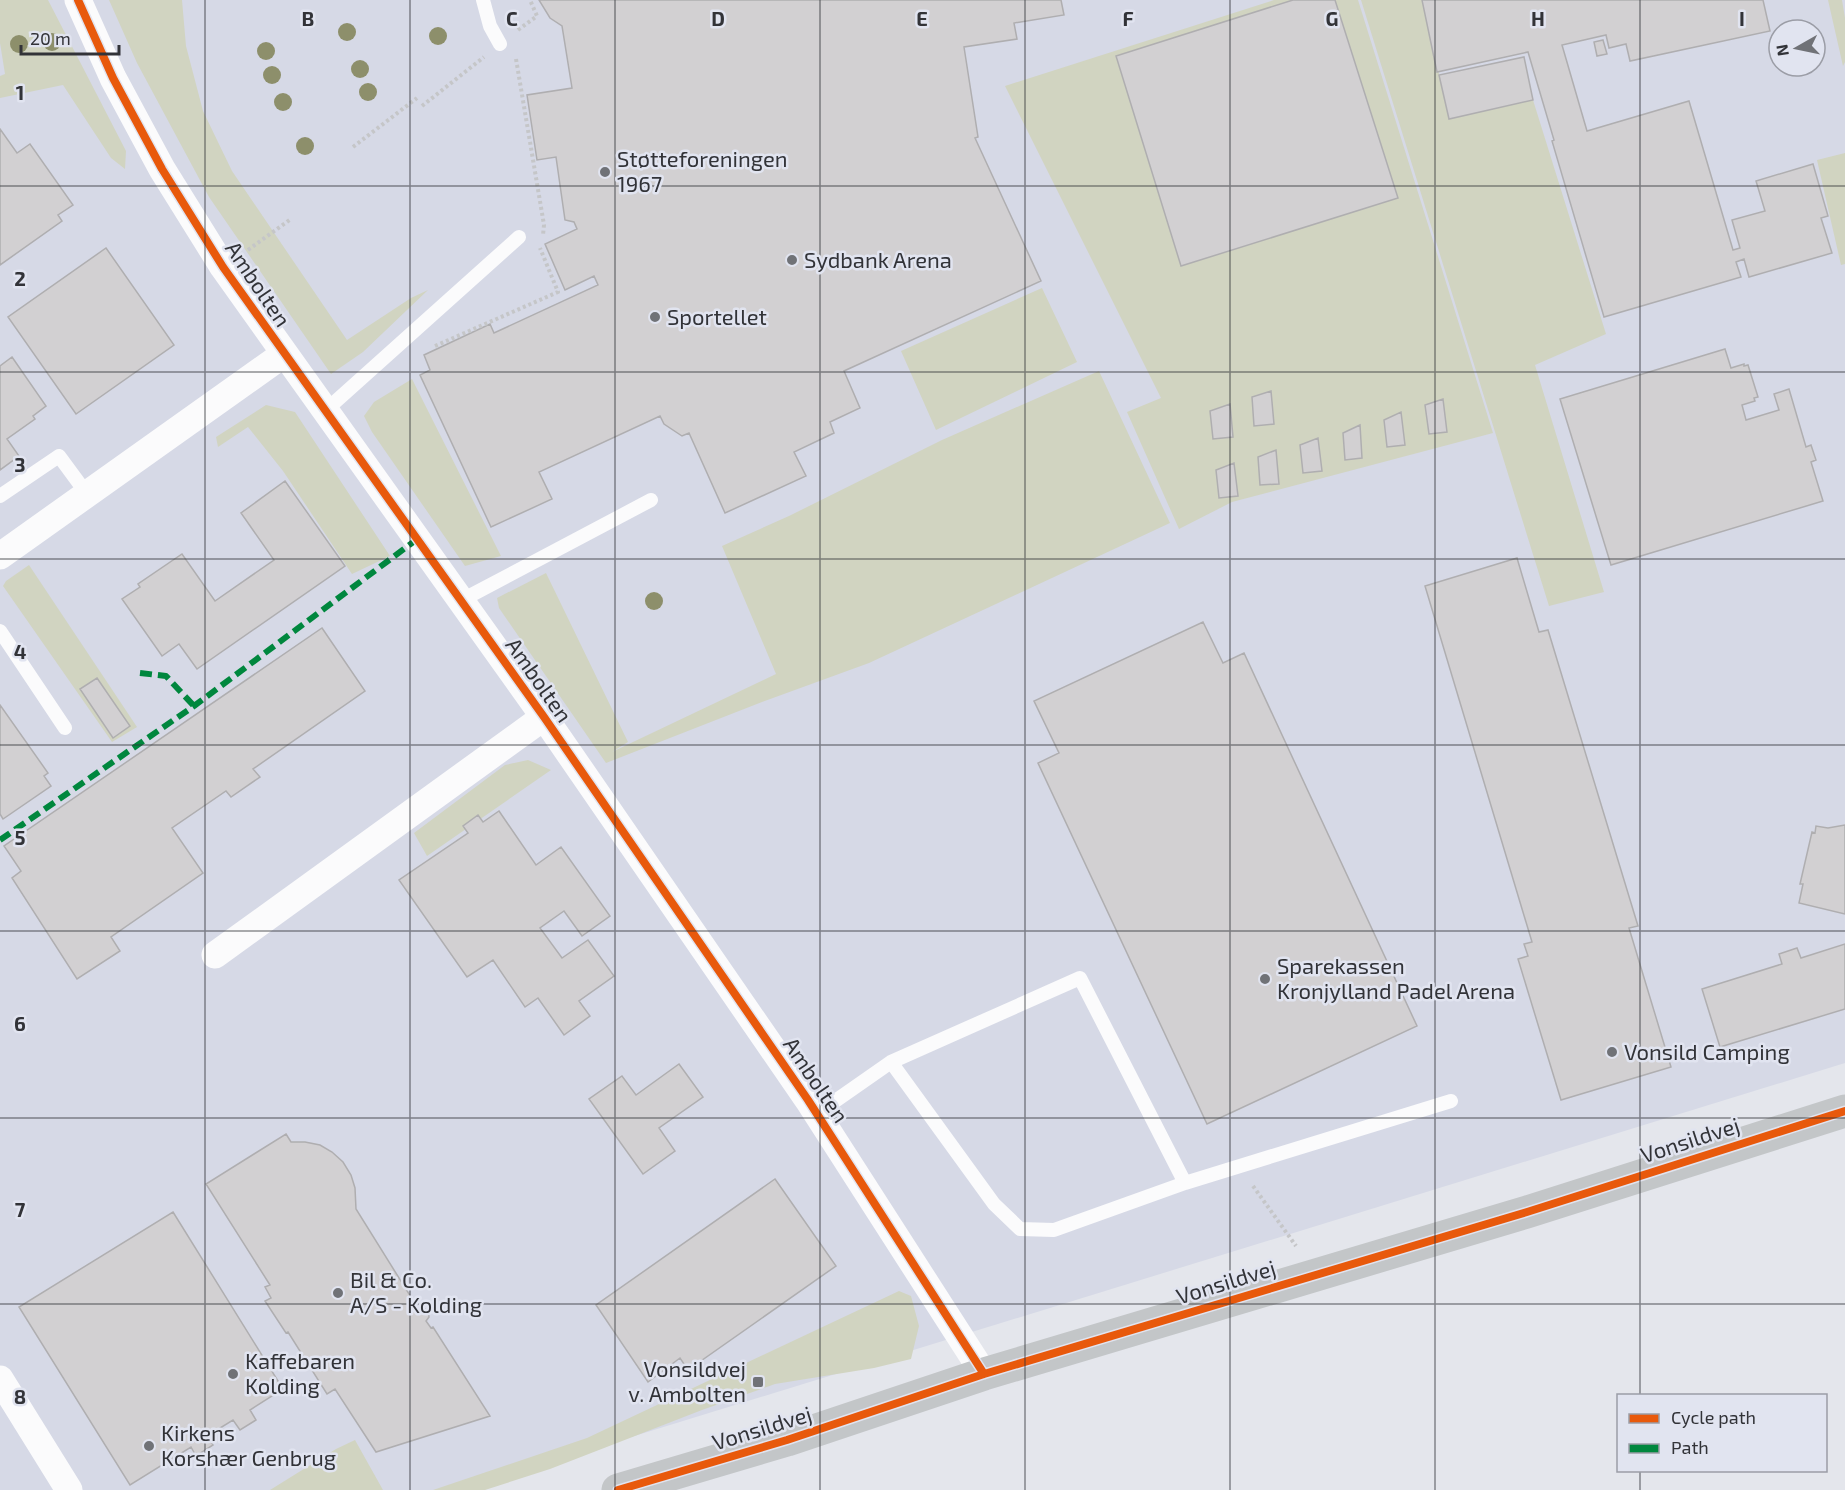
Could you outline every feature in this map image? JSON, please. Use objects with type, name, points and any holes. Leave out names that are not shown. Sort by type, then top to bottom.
[{"type":"main road","name":"Vonsildvej","points":[[618,1490],[787,1440],[984,1374],[1527,1212],[1845,1111]]},
{"type":"street","name":"Ambolten","points":[[78,0],[113,78],[146,139],[223,267],[544,717],[818,1113],[984,1374]]},
{"type":"street","name":"Ambolten","points":[[0,556],[284,354]]},
{"type":"street","name":"Ambolten","points":[[215,955],[544,717]]},
{"type":"street","points":[[0,1379],[69,1490]]},
{"type":"lane","points":[[483,0],[490,26],[500,44]]},
{"type":"lane","points":[[324,411],[519,237]]},
{"type":"lane","points":[[0,496],[59,456],[87,494]]},
{"type":"lane","points":[[460,601],[651,500]]},
{"type":"lane","points":[[0,631],[65,728]]},
{"type":"lane","points":[[818,1113],[891,1062],[1080,978],[1185,1183]]},
{"type":"lane","points":[[891,1062],[994,1204],[1020,1229],[1054,1230],[1185,1183],[1451,1101]]},
{"type":"path","points":[[422,106],[500,44]]},
{"type":"path","points":[[353,147],[417,98]]},
{"type":"path","points":[[223,267],[291,219]]},
{"type":"path","points":[[1239,1166],[1315,1274]]},
{"type":"shaded area","points":[[0,0],[1845,0],[1845,1063],[459,1490],[0,1490]]},
{"type":"green space","points":[[0,0],[48,0],[126,151],[125,169],[111,158],[63,85],[0,98],[0,76],[5,74],[0,43]]},
{"type":"green space","points":[[109,0],[182,0],[186,46],[203,111],[232,171],[347,340],[411,298],[428,290],[363,352],[331,374],[209,197],[137,63]]},
{"type":"green space","points":[[1274,0],[1358,0],[1493,433],[1232,502],[1179,529],[1127,412],[1161,398],[1005,86]]},
{"type":"green space","points":[[1361,0],[1423,0],[1449,119],[1533,100],[1606,334],[1535,365],[1604,592],[1549,606]]},
{"type":"green space","points":[[1828,0],[1842,0],[1845,18],[1845,62],[1843,66]]},
{"type":"green space","points":[[1845,153],[1845,264],[1841,265],[1817,160]]},
{"type":"green space","points":[[1042,288],[1077,362],[936,430],[901,351]]},
{"type":"green space","points":[[1099,371],[1170,523],[869,663],[606,763],[499,608],[497,598],[546,573],[628,742],[612,752],[776,674],[722,546],[789,516],[942,440]]},
{"type":"green space","points":[[412,379],[501,556],[465,566],[372,432],[364,416],[374,402]]},
{"type":"green space","points":[[266,405],[295,412],[390,556],[352,574],[283,471],[248,427],[218,447],[216,437]]},
{"type":"green space","points":[[29,565],[137,727],[112,742],[3,586],[6,581]]},
{"type":"green space","points":[[528,760],[551,770],[427,856],[414,833],[505,765]]},
{"type":"green space","points":[[899,1291],[911,1296],[919,1326],[911,1359],[874,1368],[775,1384],[550,1469],[485,1490],[433,1490],[587,1438]]},
{"type":"green space","points":[[355,1440],[383,1490],[270,1490],[336,1449]]},
{"type":"building","name":"Sydbank Arena","points":[[539,0],[1061,0],[1064,15],[1014,23],[1017,39],[964,47],[978,137],[975,138],[1041,281],[844,371],[860,408],[830,422],[834,433],[794,452],[806,476],[725,513],[689,433],[682,436],[664,424],[660,416],[539,472],[552,499],[491,527],[420,375],[430,370],[424,355],[490,324],[494,333],[598,285],[594,276],[565,290],[545,244],[577,229],[574,222],[565,220],[556,157],[537,160],[527,95],[572,88],[562,26],[550,18]]},
{"type":"building","points":[[1293,0],[1335,0],[1398,198],[1181,266],[1116,56]]},
{"type":"building","points":[[1422,0],[1763,0],[1767,32],[1630,61],[1626,44],[1609,48],[1606,35],[1562,45],[1587,131],[1689,101],[1733,250],[1740,248],[1732,220],[1765,211],[1756,181],[1813,164],[1828,216],[1821,218],[1832,253],[1749,277],[1744,259],[1736,262],[1741,277],[1604,317],[1528,52],[1437,72]]},
{"type":"building","points":[[1603,40],[1607,54],[1597,56],[1594,42]]},
{"type":"building","points":[[1524,57],[1533,100],[1449,119],[1439,75]]},
{"type":"building","points":[[0,129],[17,153],[30,144],[73,205],[58,215],[62,221],[0,265]]},
{"type":"building","points":[[106,248],[174,345],[76,414],[8,317]]},
{"type":"building","points":[[1725,349],[1731,368],[1748,365],[1758,397],[1754,398],[1755,401],[1742,405],[1746,420],[1779,410],[1774,394],[1789,389],[1806,447],[1811,445],[1816,460],[1811,462],[1823,501],[1611,565],[1560,399]]},
{"type":"building","points":[[12,357],[46,406],[33,416],[35,419],[7,439],[19,456],[0,470],[0,366]]},
{"type":"building","points":[[1271,391],[1274,424],[1254,426],[1252,397]]},
{"type":"building","points":[[1443,399],[1447,432],[1429,434],[1425,405]]},
{"type":"building","points":[[1230,404],[1233,437],[1213,439],[1210,411]]},
{"type":"building","points":[[1401,412],[1405,445],[1387,447],[1384,420]]},
{"type":"building","points":[[1360,425],[1362,458],[1345,460],[1343,433]]},
{"type":"building","points":[[1318,438],[1322,471],[1303,473],[1300,445]]},
{"type":"building","points":[[1276,450],[1279,484],[1260,485],[1258,457]]},
{"type":"building","points":[[1234,463],[1238,496],[1219,498],[1216,470]]},
{"type":"building","points":[[285,481],[345,566],[197,669],[179,644],[162,656],[122,599],[140,587],[138,584],[182,554],[215,601],[274,560],[241,513]]},
{"type":"building","points":[[1517,558],[1539,632],[1548,630],[1638,926],[1629,928],[1671,1067],[1561,1100],[1518,959],[1528,956],[1524,944],[1532,942],[1425,586]]},
{"type":"building","points":[[1203,622],[1223,663],[1244,653],[1417,1026],[1207,1124],[1038,763],[1059,753],[1034,701]]},
{"type":"building","points":[[322,628],[365,691],[253,769],[260,777],[231,797],[226,791],[172,828],[203,873],[111,937],[120,951],[77,979],[12,878],[21,871],[4,846]]},
{"type":"building","points":[[97,678],[130,726],[113,738],[80,689]]},
{"type":"building","points":[[0,705],[48,773],[44,776],[51,786],[3,819],[0,814]]},
{"type":"building","points":[[499,811],[536,865],[561,847],[610,916],[582,936],[564,911],[540,928],[562,958],[588,940],[614,976],[579,1001],[590,1016],[564,1035],[538,998],[525,1007],[493,960],[467,977],[399,880],[468,833],[463,826],[478,815],[483,822]]},
{"type":"building","points":[[1845,825],[1845,914],[1799,903],[1803,884],[1800,884],[1812,832],[1815,833],[1816,826],[1828,828]]},
{"type":"building","points":[[1845,944],[1845,1009],[1720,1047],[1702,989],[1782,964],[1779,954],[1797,948],[1801,958]]},
{"type":"building","points":[[679,1064],[703,1097],[659,1128],[675,1151],[643,1174],[589,1099],[622,1076],[636,1095]]},
{"type":"building","name":"Bil & Co. A/S - Kolding","points":[[286,1134],[291,1142],[320,1145],[343,1162],[351,1175],[355,1188],[356,1209],[419,1310],[428,1311],[429,1317],[426,1321],[431,1328],[433,1327],[490,1416],[376,1452],[335,1389],[327,1394],[288,1332],[286,1333],[265,1301],[271,1298],[265,1287],[270,1285],[206,1184]]},
{"type":"building","points":[[775,1179],[836,1266],[688,1370],[680,1358],[648,1382],[596,1305]]},
{"type":"building","points":[[173,1212],[283,1389],[250,1410],[256,1420],[240,1430],[233,1420],[207,1436],[213,1445],[196,1456],[191,1447],[130,1485],[19,1307]]},
{"type":"marked path","points":[[0,840],[194,706],[416,540]]},
{"type":"marked path","points":[[140,673],[166,676],[194,706]]},
{"type":"cycle path","points":[[78,0],[113,78],[162,169],[223,267],[544,717],[808,1100],[984,1374]]},
{"type":"cycle path","points":[[618,1490],[787,1440],[984,1374],[1527,1212],[1845,1111]]},
{"type":"place","name":"Støtteforeningen 1967","points":[[605,172]]},
{"type":"place","name":"Sydbank Arena","points":[[792,260]]},
{"type":"place","name":"Sportellet","points":[[655,317]]},
{"type":"place","name":"Sparekassen Kronjylland Padel Arena","points":[[1265,979]]},
{"type":"place","name":"Vonsild Camping","points":[[1612,1052]]},
{"type":"place","name":"Bil & Co. A/S - Kolding","points":[[338,1293]]},
{"type":"place","name":"Kaffebaren Kolding","points":[[233,1374]]},
{"type":"place","name":"Vonsildvej v. Ambolten","points":[[758,1382]]},
{"type":"place","name":"Kirkens Korshær Genbrug","points":[[149,1446]]}]
